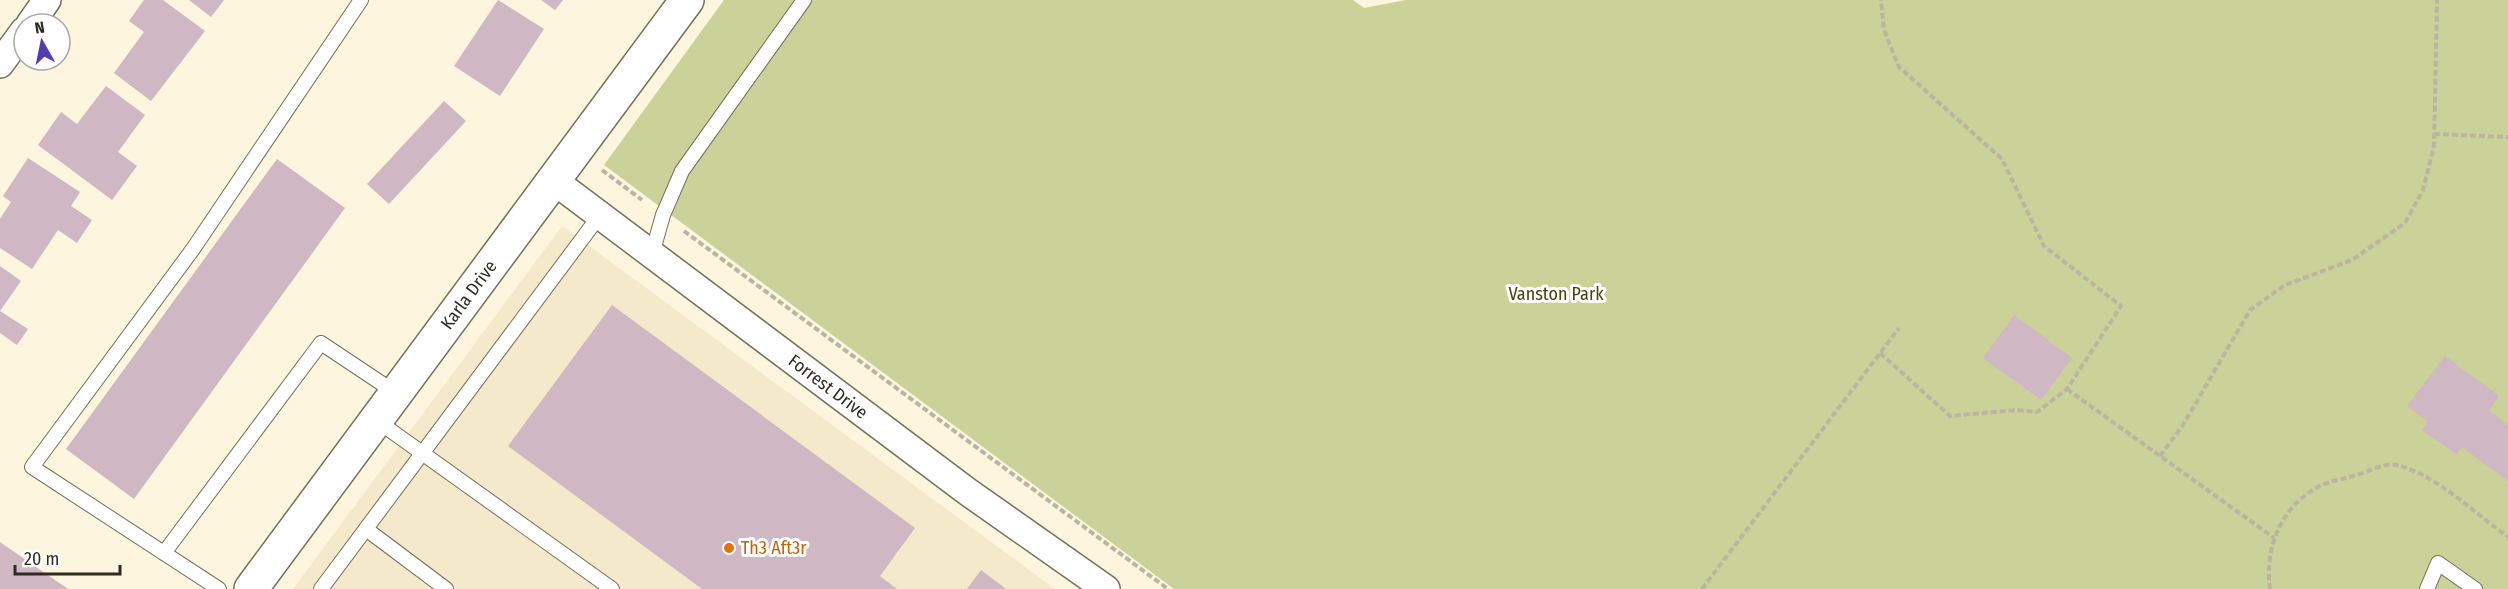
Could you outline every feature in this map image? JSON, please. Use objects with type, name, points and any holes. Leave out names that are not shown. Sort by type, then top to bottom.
[{"type":"street","name":"Karla Drive","points":[[251,589],[687,0]]},
{"type":"street","points":[[0,64],[12,48]]},
{"type":"street","name":"Forrest Drive","points":[[553,180],[968,492],[1106,589]]},
{"type":"lane","points":[[219,589],[32,467],[193,249],[360,0]]},
{"type":"lane","points":[[652,254],[663,215],[682,171],[804,0]]},
{"type":"lane","points":[[321,589],[600,215]]},
{"type":"lane","points":[[164,553],[321,343],[396,393]]},
{"type":"lane","points":[[376,420],[612,589]]},
{"type":"lane","points":[[366,529],[446,589]]},
{"type":"lane","points":[[2427,589],[2438,563],[2475,589]]},
{"type":"path","points":[[1881,0],[1884,30],[1899,67],[2002,159],[2044,246],[2121,306],[2067,389],[2037,412],[2017,410],[1950,416],[1881,353]]},
{"type":"path","points":[[2160,456],[2183,425],[2250,310],[2285,285],[2352,260],[2405,223],[2423,190],[2434,146],[2436,0]]},
{"type":"path","points":[[2434,134],[2508,137]]},
{"type":"path","points":[[601,161],[602,170],[1168,589]]},
{"type":"path","points":[[1702,589],[1899,328]]},
{"type":"path","points":[[2067,389],[2274,538]]},
{"type":"path","points":[[2270,589],[2269,566],[2274,538],[2292,507],[2320,486],[2384,465],[2399,465],[2431,479],[2508,537]]},
{"type":"shaded area","points":[[562,226],[1055,589],[293,589]]},
{"type":"green space","name":"Vanston Park","points":[[724,0],[1353,0],[1364,8],[1406,0],[2508,0],[2508,589],[1174,589],[604,165]]},
{"type":"building","points":[[144,0],[163,0],[205,31],[151,101],[114,73],[144,32],[129,21]]},
{"type":"building","points":[[189,0],[224,0],[211,17]]},
{"type":"building","points":[[498,0],[544,29],[500,96],[454,66]]},
{"type":"building","points":[[541,0],[563,0],[555,10]]},
{"type":"building","points":[[106,86],[145,115],[118,152],[137,166],[112,200],[38,145],[61,112],[77,124]]},
{"type":"building","points":[[444,101],[466,121],[389,204],[367,184]]},
{"type":"building","points":[[28,158],[80,192],[71,206],[92,220],[77,243],[58,230],[32,269],[0,248],[0,219],[11,202],[3,196]]},
{"type":"building","points":[[277,159],[345,208],[134,499],[66,449]]},
{"type":"building","points":[[0,266],[21,281],[0,311]]},
{"type":"building","points":[[612,305],[915,528],[880,576],[897,589],[702,589],[508,446]]},
{"type":"building","points":[[0,311],[28,329],[17,345],[0,333]]},
{"type":"building","points":[[2014,315],[2072,358],[2041,400],[1983,358]]},
{"type":"building","points":[[2445,356],[2499,396],[2489,410],[2508,425],[2508,481],[2462,447],[2456,454],[2422,430],[2428,422],[2407,406]]},
{"type":"building","points":[[0,542],[68,589],[0,589]]},
{"type":"building","points":[[981,570],[1006,589],[967,589]]},
{"type":"place","name":"Th3 Aft3r","points":[[729,548]]}]
